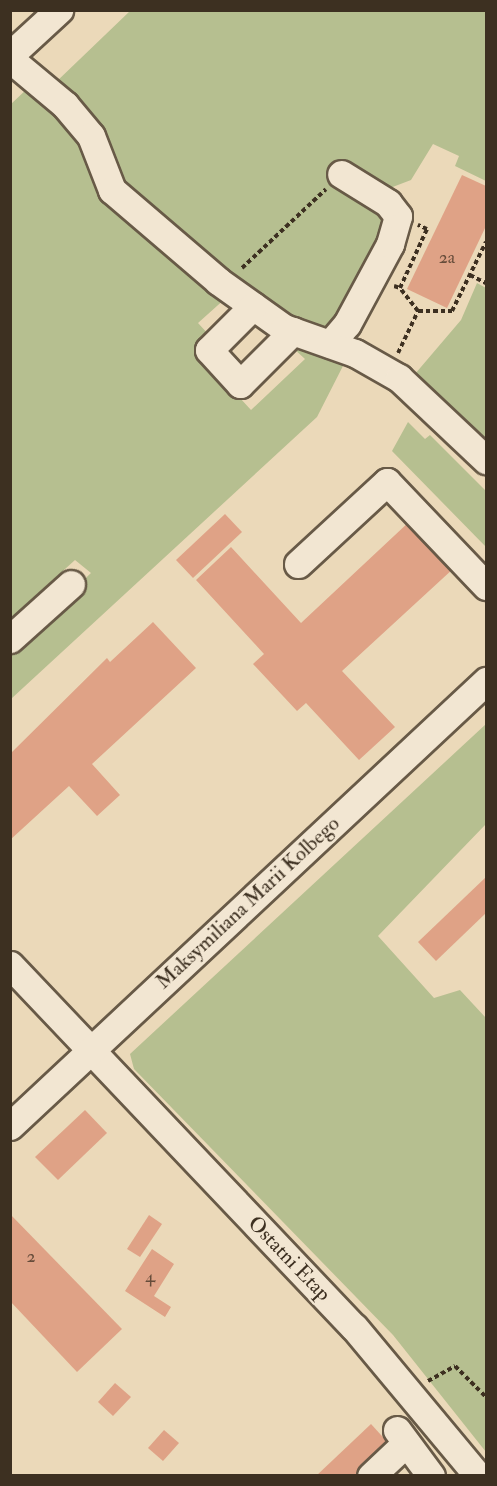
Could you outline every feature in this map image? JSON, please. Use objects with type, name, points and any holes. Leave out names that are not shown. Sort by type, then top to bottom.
[{"type":"street","points":[[59,10],[10,57],[65,105],[91,136],[112,190],[224,286],[253,306],[293,331],[330,344],[388,372],[486,460]]},
{"type":"street","points":[[330,344],[347,324],[390,244],[398,216],[388,203],[341,174]]},
{"type":"street","points":[[253,306],[209,350],[240,384],[293,331]]},
{"type":"street","points":[[298,564],[387,482],[486,586]]},
{"type":"street","points":[[10,639],[70,584]]},
{"type":"street","name":"Maksymiliana Marii Kolbego","points":[[10,1126],[486,681]]},
{"type":"street","name":"Ostatni Etap","points":[[10,965],[89,1051],[354,1328],[478,1476]]},
{"type":"street","points":[[371,1476],[402,1436],[431,1476]]},
{"type":"path","points":[[224,286],[341,174]]},
{"type":"path","points":[[418,311],[452,311],[486,242]]},
{"type":"path","points":[[470,275],[486,283]]},
{"type":"path","points":[[400,288],[418,311]]},
{"type":"path","points":[[388,372],[418,311]]},
{"type":"path","points":[[423,1385],[455,1366],[486,1397]]},
{"type":"green space","points":[[130,11],[486,11],[486,181],[455,166],[459,156],[433,144],[411,180],[390,188],[343,165],[380,210],[383,231],[345,314],[316,331],[233,280],[122,186],[55,83]]},
{"type":"green space","points":[[29,87],[81,137],[94,186],[227,297],[198,323],[210,336],[196,350],[251,410],[305,359],[292,347],[297,341],[345,362],[317,417],[11,699],[11,650],[91,573],[75,560],[11,618],[10,105]]},
{"type":"green space","points":[[477,283],[486,288],[486,444],[415,374],[461,320]]},
{"type":"green space","points":[[408,422],[425,439],[430,435],[486,491],[486,547],[392,451]]},
{"type":"green space","points":[[486,724],[486,824],[378,936],[434,998],[460,990],[486,1018],[486,1452],[393,1335],[134,1069],[130,1054]]},
{"type":"building","points":[[462,175],[486,186],[486,226],[447,308],[407,289]]},
{"type":"building","points":[[225,514],[242,532],[193,578],[176,560]]},
{"type":"building","points":[[410,521],[454,568],[342,671],[395,727],[359,760],[306,703],[297,711],[253,664],[264,654],[196,580],[231,547],[301,623]]},
{"type":"building","points":[[153,622],[196,668],[92,764],[120,795],[97,816],[69,786],[10,840],[10,754],[107,658],[110,662]]},
{"type":"building","points":[[486,877],[486,913],[436,961],[418,942]]},
{"type":"building","points":[[85,1110],[107,1133],[58,1180],[35,1157]]},
{"type":"building","points":[[10,1214],[122,1329],[77,1372],[10,1301]]},
{"type":"building","points":[[149,1215],[162,1224],[140,1257],[127,1249]]},
{"type":"building","points":[[152,1249],[174,1264],[154,1296],[171,1307],[165,1317],[125,1291]]},
{"type":"building","points":[[115,1383],[131,1397],[113,1416],[98,1402]]},
{"type":"building","points":[[371,1424],[391,1446],[359,1476],[316,1476]]},
{"type":"building","points":[[164,1430],[179,1443],[163,1461],[148,1448]]}]
